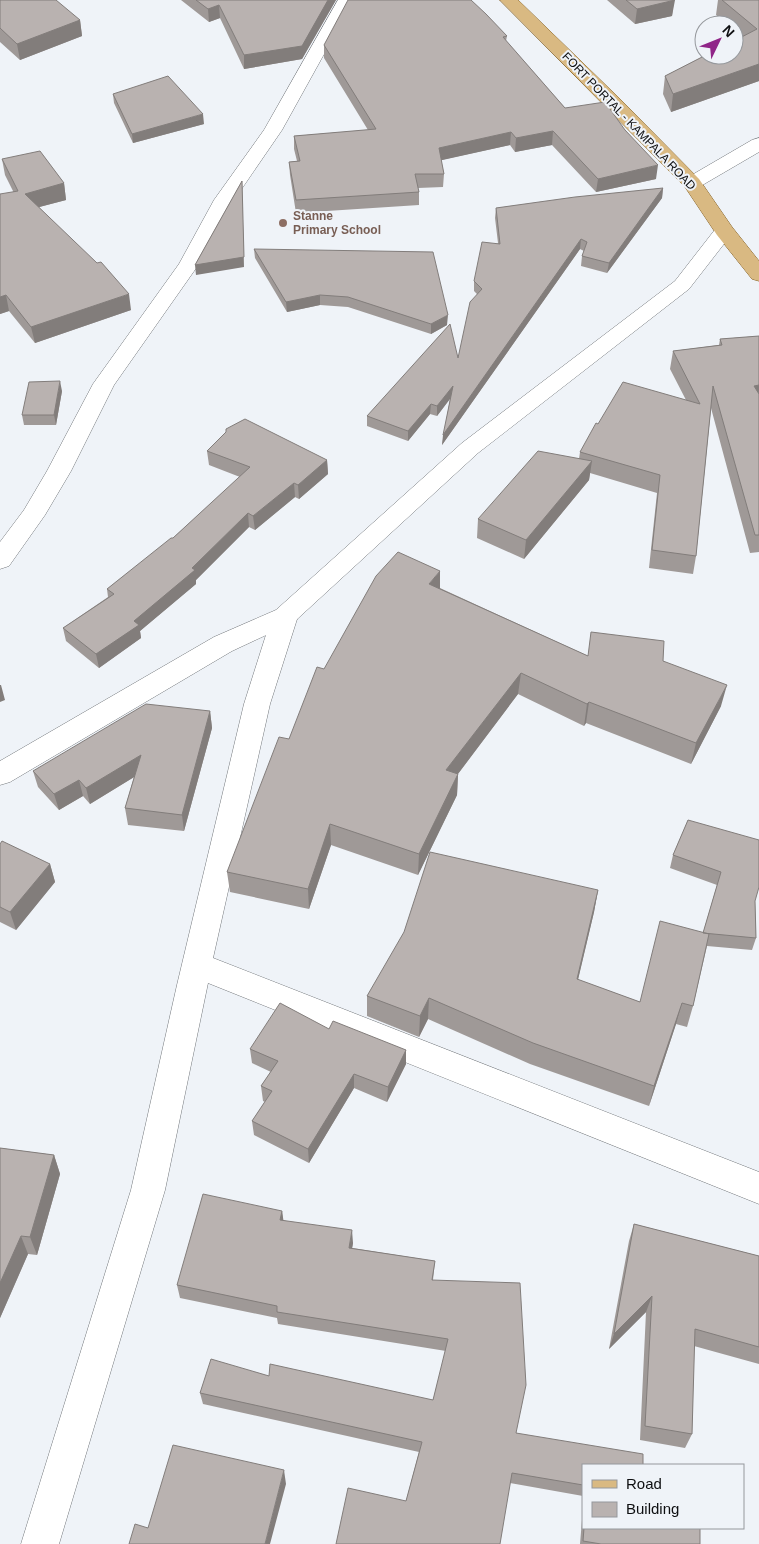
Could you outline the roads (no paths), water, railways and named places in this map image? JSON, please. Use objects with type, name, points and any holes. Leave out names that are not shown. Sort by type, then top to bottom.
[{"type":"main road","name":"FORT PORTAL - KAMPALA ROAD","points":[[508,0],[614,103],[692,184],[724,231],[759,274]]},
{"type":"street","points":[[0,560],[33,516],[59,471],[104,384],[189,264],[224,200],[273,130],[346,0]]},
{"type":"street","points":[[692,184],[759,144]]},
{"type":"street","points":[[0,774],[223,644],[285,616],[470,448],[682,285],[724,231]]},
{"type":"street","points":[[40,1544],[148,1190],[257,704],[285,616]]},
{"type":"street","points":[[197,965],[759,1188]]},
{"type":"place","name":"Stanne Primary School","points":[[283,223]]}]
